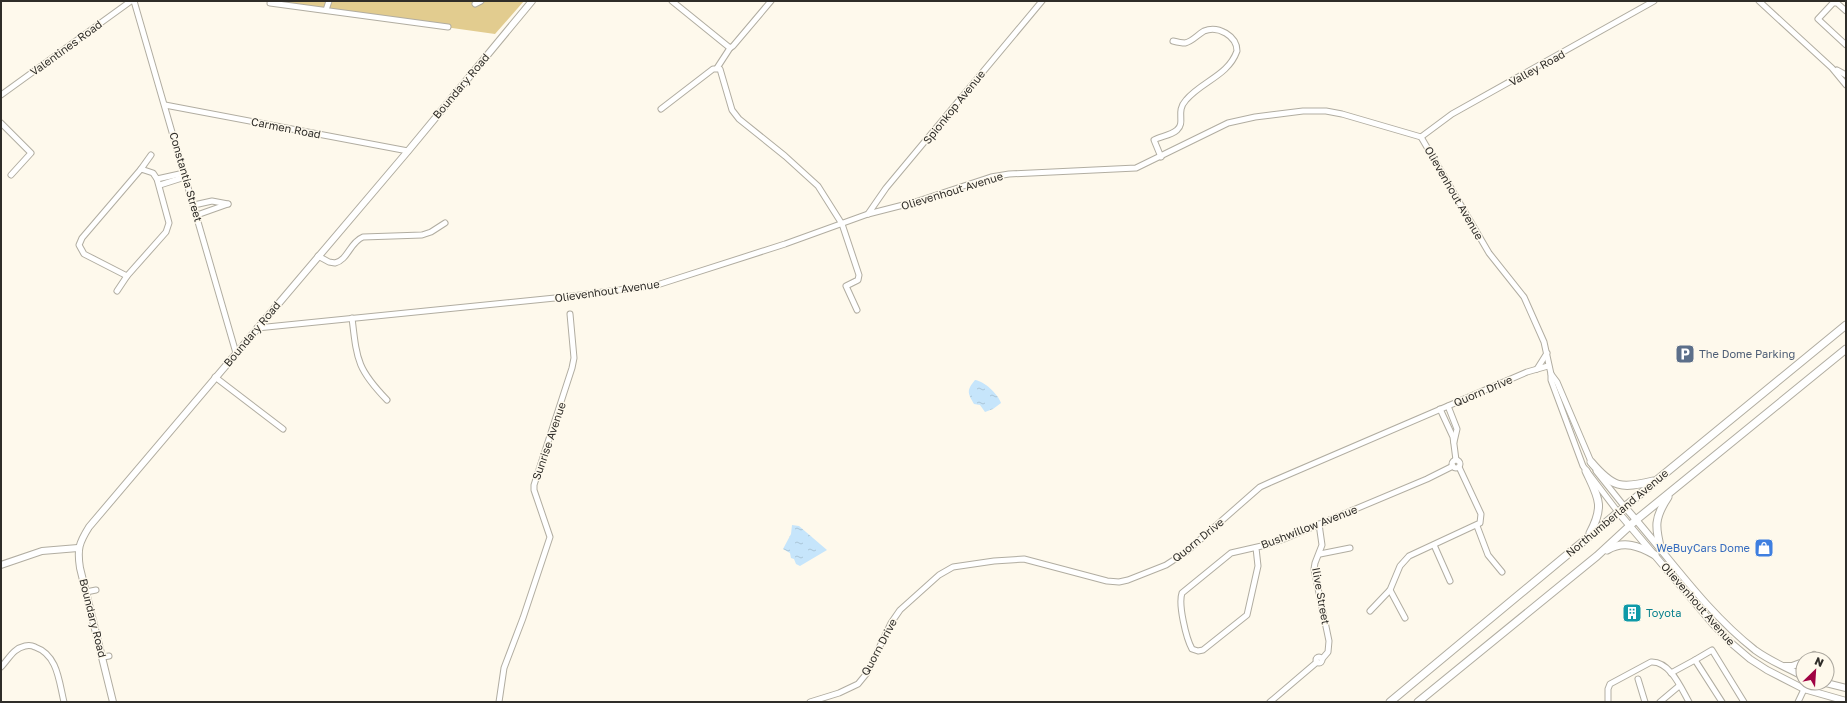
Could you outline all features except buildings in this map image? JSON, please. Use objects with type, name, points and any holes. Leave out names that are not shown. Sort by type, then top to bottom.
[{"type":"main road","name":"Northumberland Avenue","points":[[1390,702],[1624,506],[1846,325]]},
{"type":"main road","name":"Northumberland Avenue","points":[[1418,702],[1596,556],[1636,520],[1846,349]]},
{"type":"main road","points":[[1591,462],[1602,476],[1619,485],[1636,486],[1657,480]]},
{"type":"main road","points":[[1586,471],[1598,496],[1600,506],[1596,521],[1588,536]]},
{"type":"main road","points":[[1661,550],[1656,524],[1659,511],[1671,492]]},
{"type":"main road","points":[[1596,556],[1613,546],[1627,544],[1643,548],[1655,555]]},
{"type":"street","name":"Valentines Road","points":[[1,95],[132,1]]},
{"type":"street","name":"Constantia Street","points":[[132,1],[165,104],[236,354]]},
{"type":"street","points":[[326,10],[329,1]]},
{"type":"street","points":[[475,4],[481,1]]},
{"type":"street","name":"Boundary Road","points":[[113,702],[106,657],[80,568],[78,548],[89,527],[532,1]]},
{"type":"street","points":[[672,1],[730,48]]},
{"type":"street","points":[[661,109],[717,68],[730,48],[771,1]]},
{"type":"street","name":"Spionkop Avenue","points":[[868,214],[886,188],[912,159],[1042,1]]},
{"type":"street","name":"Valley Road","points":[[1421,138],[1452,114],[1654,1]]},
{"type":"street","points":[[1759,1],[1832,68],[1846,85]]},
{"type":"street","points":[[270,3],[448,27]]},
{"type":"street","points":[[1846,11],[1837,3],[1833,3],[1818,19],[1846,45]]},
{"type":"street","points":[[1161,156],[1154,140],[1170,134],[1178,129],[1181,123],[1180,108],[1185,101],[1226,69],[1237,51],[1235,43],[1229,35],[1216,30],[1204,31],[1191,41],[1185,43],[1173,41]]},
{"type":"street","points":[[717,68],[721,71],[732,110],[739,119],[812,180],[842,224],[859,276],[858,280],[846,286],[857,310]]},
{"type":"street","points":[[1832,68],[1846,75]]},
{"type":"street","name":"Carmen Road","points":[[165,104],[408,150]]},
{"type":"street","name":"Olievenhout Avenue","points":[[257,328],[565,297],[652,286],[702,272],[868,214],[915,202],[999,175],[1130,169],[1145,165],[1233,122],[1303,111],[1326,111],[1342,114],[1421,138],[1489,253],[1524,296],[1547,352],[1548,366],[1551,374],[1559,387],[1591,462],[1601,478],[1727,626],[1756,650],[1795,672]]},
{"type":"street","points":[[1,123],[31,153],[11,175]]},
{"type":"street","points":[[127,276],[84,254],[79,248],[79,245],[82,238],[151,155]]},
{"type":"street","points":[[117,292],[127,276],[163,235],[168,228],[169,223],[160,184],[152,174],[141,168]]},
{"type":"street","points":[[157,179],[185,175]]},
{"type":"street","points":[[160,184],[176,177]]},
{"type":"street","points":[[194,205],[212,201],[228,204],[197,215]]},
{"type":"street","points":[[201,204],[203,212]]},
{"type":"street","points":[[318,256],[329,262],[336,263],[344,258],[357,240],[363,237],[422,235],[431,232],[445,223]]},
{"type":"street","name":"Sunrise Avenue","points":[[499,702],[504,668],[549,542],[549,532],[534,490],[534,485],[572,368],[574,358],[570,314]]},
{"type":"street","points":[[352,318],[356,354],[360,364],[372,384],[387,400]]},
{"type":"street","points":[[1537,368],[1547,352]]},
{"type":"street","name":"Quorn Drive","points":[[810,702],[839,693],[858,684],[867,673],[891,623],[900,610],[939,575],[953,567],[994,561],[1024,559],[1107,581],[1119,582],[1128,580],[1154,571],[1181,555],[1260,487],[1537,368],[1548,366]]},
{"type":"street","name":"Olievenhout Avenue","points":[[1551,374],[1550,380],[1576,453],[1586,471],[1618,512],[1730,642],[1750,659],[1767,670],[1795,682]]},
{"type":"street","points":[[216,377],[283,429]]},
{"type":"street","points":[[1448,406],[1457,429],[1454,443]]},
{"type":"street","points":[[1370,611],[1390,590],[1404,560],[1413,553],[1477,526],[1482,521],[1481,514],[1459,467],[1460,462],[1456,460],[1451,432],[1440,409]]},
{"type":"street","points":[[1456,460],[1452,462],[1453,466],[1459,467]]},
{"type":"street","name":"Bushwillow Avenue","points":[[1256,548],[1258,566],[1247,616],[1203,650],[1198,651],[1192,648],[1188,640],[1180,604],[1182,593],[1228,554],[1234,551],[1256,548],[1281,541],[1453,466]]},
{"type":"street","name":"Ilive Street","points":[[1270,702],[1320,661],[1328,652],[1329,645],[1314,569],[1322,545],[1319,524]]},
{"type":"street","points":[[1477,526],[1488,555],[1502,572]]},
{"type":"street","points":[[1434,545],[1450,581]]},
{"type":"street","points":[[1,565],[42,551],[78,548]]},
{"type":"street","points":[[1320,554],[1350,548]]},
{"type":"street","points":[[86,592],[96,590]]},
{"type":"street","points":[[1390,590],[1405,618]]},
{"type":"street","points":[[1,667],[15,651],[21,647],[28,646],[38,648],[45,652],[53,662],[64,702]]},
{"type":"street","points":[[1671,673],[1712,650],[1744,702]]},
{"type":"street","points":[[1695,660],[1722,702]]},
{"type":"street","points":[[1608,702],[1608,689],[1610,684],[1651,662],[1661,663],[1671,673],[1690,702]]},
{"type":"street","points":[[1782,666],[1795,665]]},
{"type":"street","points":[[1638,679],[1645,702]]},
{"type":"street","points":[[1835,685],[1846,688]]},
{"type":"street","points":[[1658,702],[1679,686]]},
{"type":"street","points":[[1798,702],[1803,691]]},
{"type":"street","name":"Olievenhout Avenue","points":[[1819,691],[1846,701]]},
{"type":"shaded area","points":[[266,1],[524,1],[495,34]]},
{"type":"water","points":[[975,380],[990,388],[1001,403],[993,409],[985,412],[980,405],[974,404],[970,397],[969,390]]},
{"type":"water","points":[[792,525],[799,526],[827,550],[800,566],[796,564],[794,559],[791,558],[790,553],[783,549],[791,534]]},
{"type":"place","name":"The Dome Parking","points":[[1685,354]]},
{"type":"place","name":"WeBuyCars Dome","points":[[1764,548]]},
{"type":"place","name":"Toyota","points":[[1632,613]]}]
